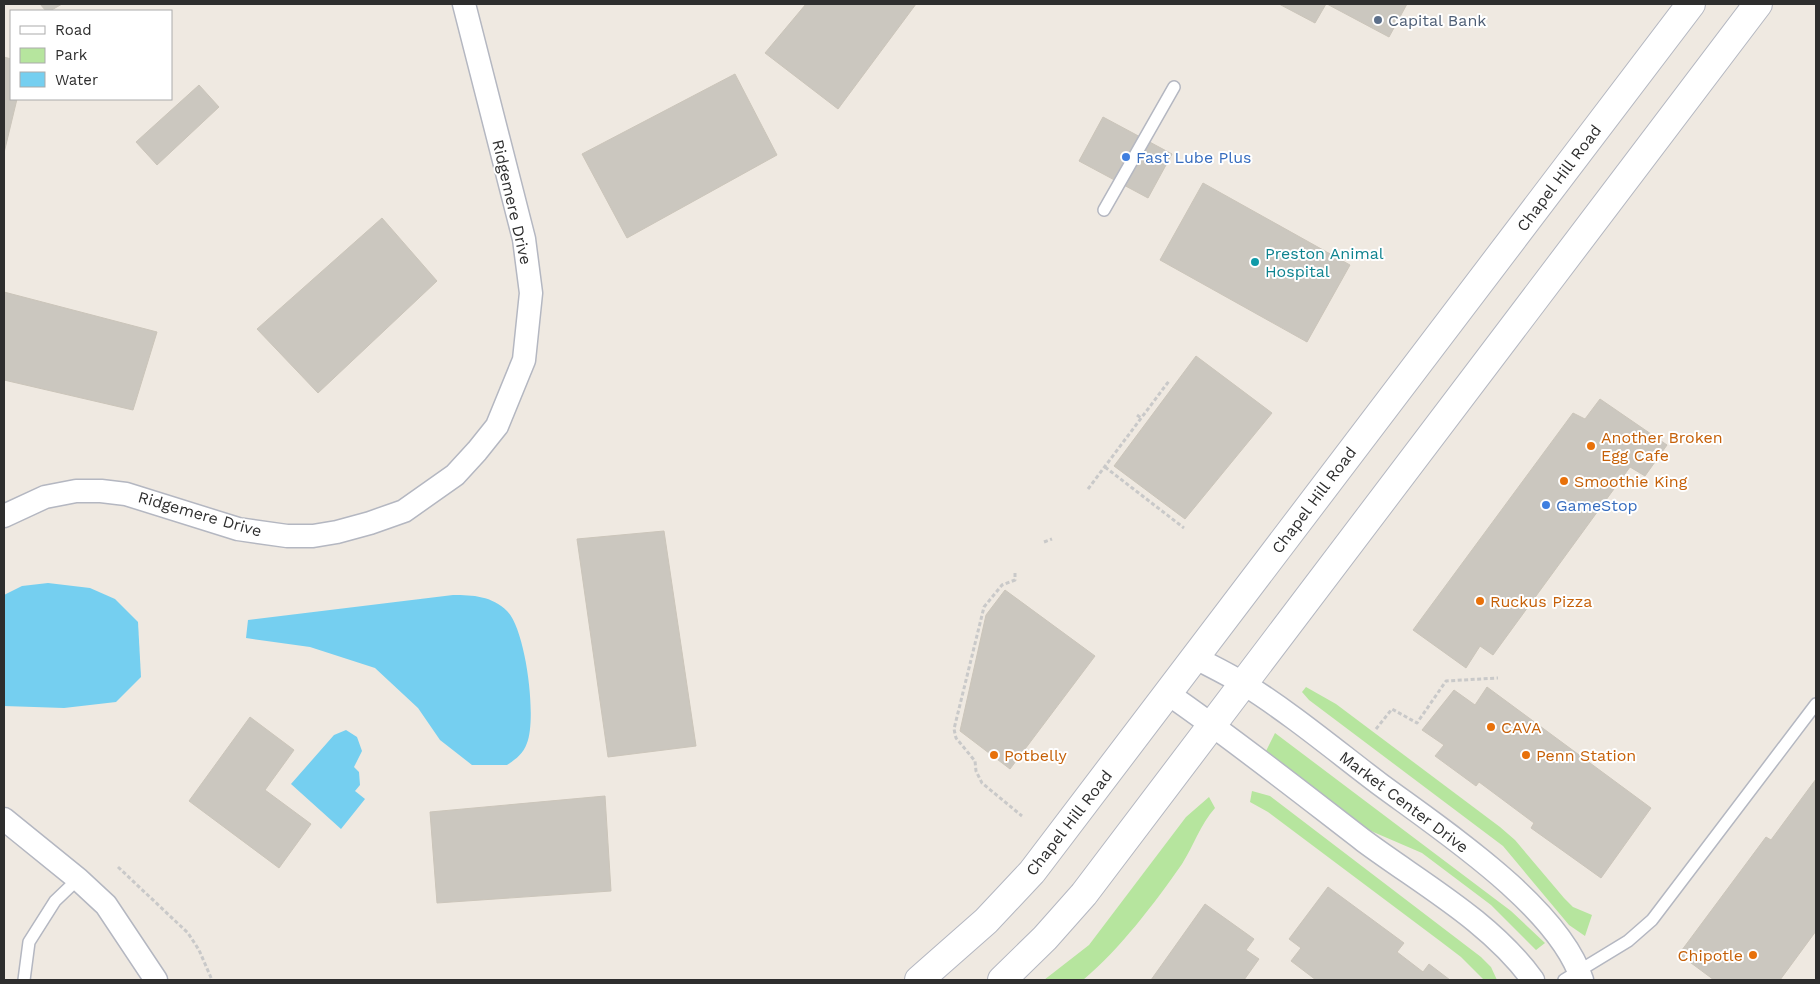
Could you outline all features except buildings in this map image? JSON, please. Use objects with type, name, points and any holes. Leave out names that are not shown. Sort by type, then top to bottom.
[{"type":"main road","name":"Chapel Hill Road","points":[[919,980],[986,921],[1032,872],[1691,4]]},
{"type":"main road","points":[[1002,980],[1045,938],[1084,894],[1758,4]]},
{"type":"street","name":"Ridgemere Drive","points":[[4,516],[45,497],[76,491],[101,491],[126,494],[238,528],[287,536],[313,536],[370,523],[404,510],[455,475],[477,451],[497,426],[524,360],[531,293],[524,239],[464,4]]},
{"type":"street","name":"Market Center Drive","points":[[1194,657],[1244,684],[1281,709],[1487,863],[1539,915],[1566,946],[1575,977]]},
{"type":"street","points":[[1167,693],[1212,724],[1365,842],[1451,903],[1493,938],[1534,980]]},
{"type":"street","points":[[4,819],[78,878],[106,906],[152,978]]},
{"type":"lane","points":[[1104,210],[1174,87]]},
{"type":"lane","points":[[1575,977],[1628,941],[1652,920],[1816,704]]},
{"type":"lane","points":[[24,980],[29,942],[55,901],[78,878]]},
{"type":"path","points":[[1088,489],[1169,381]]},
{"type":"path","points":[[1137,415],[1142,418]]},
{"type":"path","points":[[1105,467],[1184,528]]},
{"type":"path","points":[[1044,542],[1052,540]]},
{"type":"path","points":[[1015,573],[1015,580],[1002,584],[984,606],[954,729],[956,738],[976,761],[976,772],[982,782],[1022,816]]},
{"type":"path","points":[[1376,729],[1392,709],[1417,723],[1446,681],[1498,678]]},
{"type":"path","points":[[118,867],[188,934],[199,950],[212,980]]},
{"type":"green space","points":[[1306,687],[1336,704],[1515,840],[1573,907],[1592,915],[1585,936],[1569,925],[1503,846],[1309,700],[1302,692]]},
{"type":"green space","points":[[1275,733],[1511,911],[1545,943],[1536,950],[1491,905],[1422,853],[1364,828],[1273,759],[1266,751]]},
{"type":"green space","points":[[1252,791],[1270,796],[1481,957],[1491,967],[1497,980],[1484,980],[1461,957],[1440,941],[1268,812],[1250,802]]},
{"type":"green space","points":[[1209,797],[1215,808],[1205,821],[1182,864],[1123,940],[1083,980],[1044,980],[1089,945],[1186,817]]},
{"type":"water","points":[[48,583],[90,588],[115,599],[138,622],[141,677],[116,702],[64,708],[4,706],[4,595],[22,586]]},
{"type":"water","points":[[453,595],[475,596],[495,602],[507,611],[514,621],[520,636],[528,675],[531,714],[530,731],[523,750],[507,765],[472,765],[440,740],[418,708],[375,668],[310,647],[246,638],[248,620]]},
{"type":"water","points":[[346,730],[357,737],[362,751],[354,767],[359,772],[360,785],[355,791],[365,799],[341,829],[291,784],[334,735]]},
{"type":"place","name":"Capital Bank","points":[[1378,20]]},
{"type":"place","name":"Fast Lube Plus","points":[[1126,157]]},
{"type":"place","name":"Preston Animal Hospital","points":[[1255,262]]},
{"type":"place","name":"Another Broken Egg Cafe","points":[[1591,446]]},
{"type":"place","name":"Smoothie King","points":[[1564,481]]},
{"type":"place","name":"GameStop","points":[[1546,505]]},
{"type":"place","name":"Ruckus Pizza","points":[[1480,601]]},
{"type":"place","name":"CAVA","points":[[1491,727]]},
{"type":"place","name":"Potbelly","points":[[994,755]]},
{"type":"place","name":"Penn Station","points":[[1526,755]]},
{"type":"place","name":"Chipotle","points":[[1753,955]]}]
